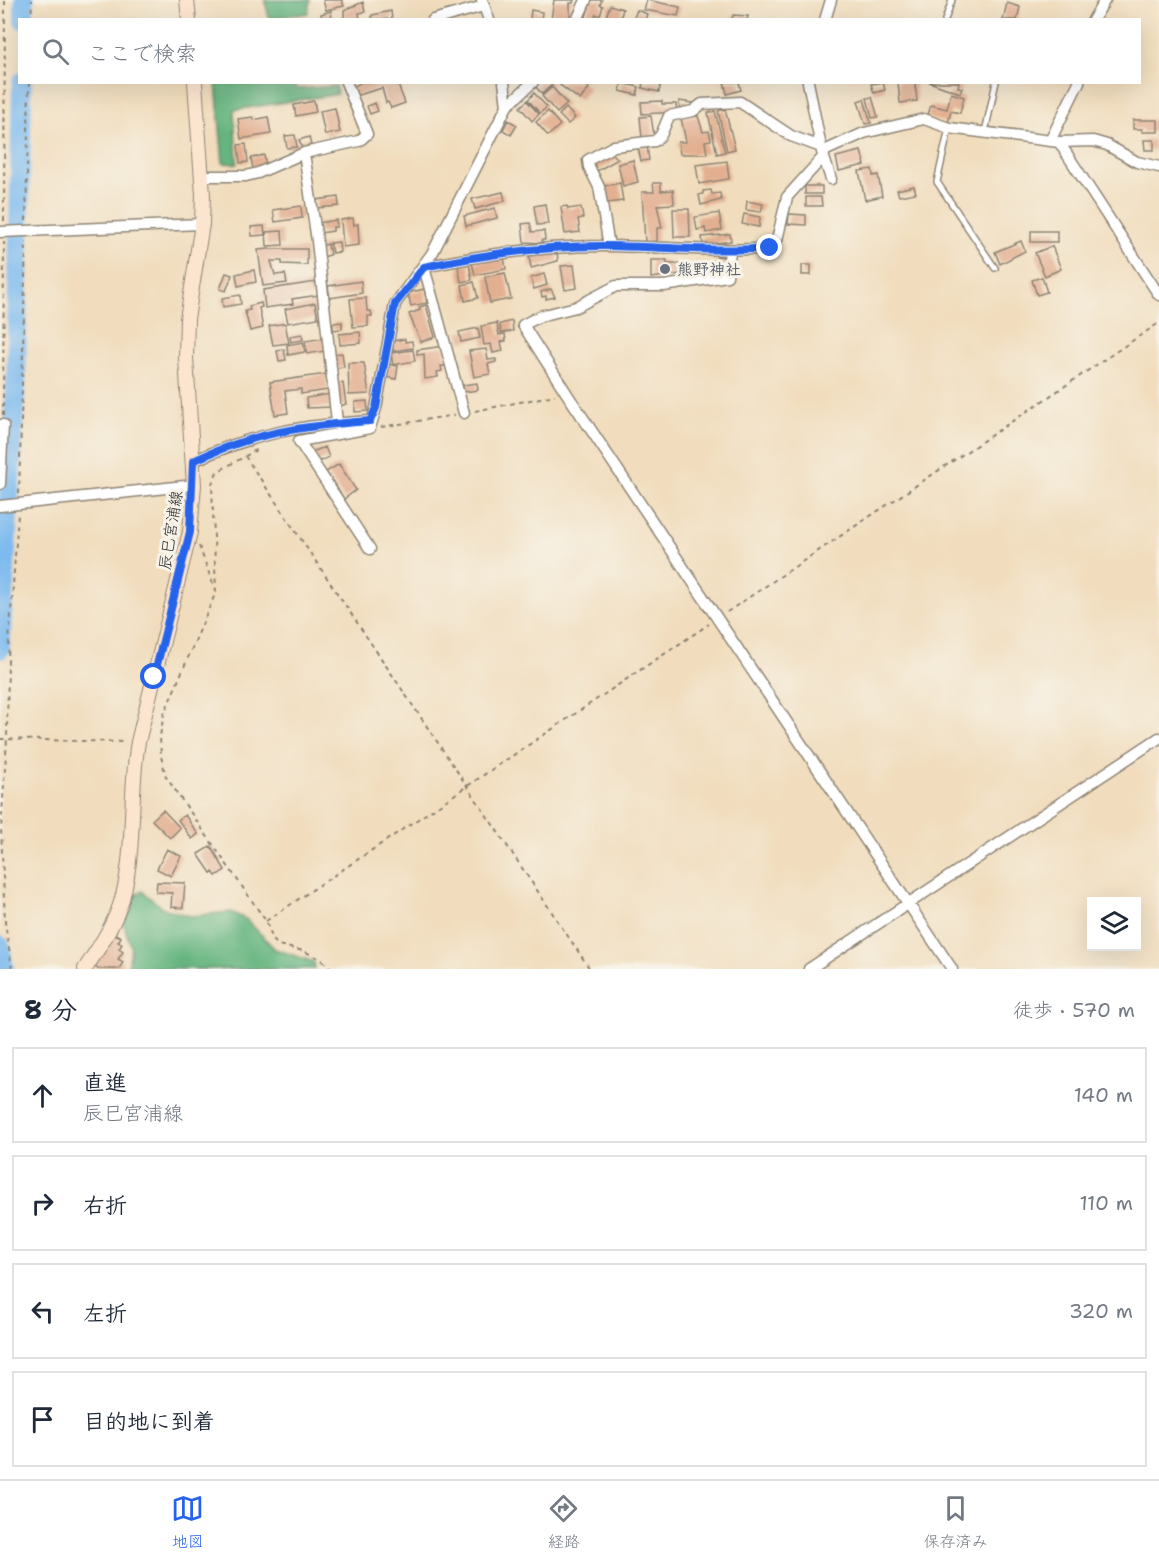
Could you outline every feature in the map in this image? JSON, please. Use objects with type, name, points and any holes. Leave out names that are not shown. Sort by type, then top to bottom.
[{"type":"main road","points":[[188,0],[189,18]]},
{"type":"main road","name":"辰巳宮浦線","points":[[85,969],[113,922],[122,900],[128,866],[132,774],[189,534],[194,485],[186,358],[187,319],[202,224],[203,176],[195,84]]},
{"type":"street","points":[[578,18],[586,0]]},
{"type":"street","points":[[826,18],[831,0]]},
{"type":"street","points":[[1094,18],[1105,0]]},
{"type":"street","points":[[439,18],[483,3],[488,18]]},
{"type":"street","points":[[203,176],[252,175],[304,153],[360,141],[367,134],[347,84]]},
{"type":"street","points":[[504,84],[507,106]]},
{"type":"street","points":[[370,549],[299,441],[370,428],[370,421],[376,408],[395,304],[424,267],[507,106],[531,84]]},
{"type":"street","points":[[808,84],[822,151],[831,179]]},
{"type":"street","points":[[1055,140],[1078,84]]},
{"type":"street","points":[[609,246],[600,187],[589,167],[588,160],[614,146],[655,141],[661,135],[669,116],[693,111],[702,104],[740,102],[791,136],[822,151]]},
{"type":"street","points":[[424,267],[521,250],[609,246],[730,251],[774,246],[787,197],[822,151],[864,133],[913,120],[924,119],[949,128],[1055,140],[1092,141],[1107,145],[1137,162],[1159,167]]},
{"type":"street","points":[[1055,140],[1159,296]]},
{"type":"street","points":[[304,153],[317,241],[337,422]]},
{"type":"street","points":[[2,232],[202,224]]},
{"type":"street","points":[[730,251],[727,276],[664,286],[616,286],[576,307],[540,316],[523,325],[952,969]]},
{"type":"street","points":[[424,267],[464,413]]},
{"type":"street","points":[[193,461],[231,443],[261,434],[337,422],[370,421]]},
{"type":"street","points":[[0,484],[2,425]]},
{"type":"street","points":[[0,506],[194,485]]},
{"type":"street","points":[[809,969],[1159,738]]},
{"type":"lane","points":[[946,18],[952,0]]},
{"type":"lane","points":[[985,132],[996,84]]},
{"type":"lane","points":[[949,128],[937,182],[995,268]]},
{"type":"path","points":[[2,425],[5,0]]},
{"type":"path","points":[[31,18],[32,0]]},
{"type":"path","points":[[12,969],[5,922],[1,829],[7,739],[8,657],[19,504],[28,84]]},
{"type":"path","points":[[266,921],[1159,323]]},
{"type":"path","points":[[268,446],[217,472],[212,483],[216,592],[164,714],[160,736],[161,756],[166,777],[266,921],[273,940],[278,945],[304,951],[322,960],[331,969]]},
{"type":"path","points":[[246,456],[590,969]]},
{"type":"path","points":[[189,534],[199,545],[216,592]]},
{"type":"path","points":[[1,739],[138,742]]},
{"type":"green space","points":[[265,0],[310,0],[308,13],[269,18]]},
{"type":"green space","points":[[216,84],[295,84],[296,89],[336,86],[337,94],[234,110],[237,164],[223,163]]},
{"type":"green space","points":[[142,891],[163,908],[190,916],[231,912],[246,919],[275,949],[314,962],[315,969],[128,969],[131,947],[123,922],[130,899]]},
{"type":"building","points":[[323,0],[342,0],[344,6],[326,10]]},
{"type":"building","points":[[554,0],[574,0],[570,3],[570,18],[551,18]]},
{"type":"building","points":[[591,0],[602,0],[600,16],[596,14],[595,18],[586,18]]},
{"type":"building","points":[[647,0],[680,7],[678,16],[644,10]]},
{"type":"building","points":[[363,2],[365,12],[359,13],[360,18],[344,18],[344,10]]},
{"type":"building","points":[[1007,3],[1020,7],[1017,18],[1003,18]]},
{"type":"building","points":[[610,5],[623,9],[621,18],[606,18]]},
{"type":"building","points":[[531,10],[542,12],[541,18],[530,18]]},
{"type":"building","points":[[637,10],[647,14],[646,18],[634,18]]},
{"type":"building","points":[[331,11],[332,18],[322,18],[321,14]]},
{"type":"building","points":[[391,11],[392,18],[372,18],[372,15]]},
{"type":"building","points":[[733,15],[748,16],[748,18],[732,18]]},
{"type":"building","points":[[358,84],[398,84],[405,103],[391,108],[388,102],[386,103],[382,88],[355,96],[352,88]]},
{"type":"building","points":[[537,84],[553,84],[542,94],[535,86]]},
{"type":"building","points":[[584,84],[589,88],[580,100],[560,85]]},
{"type":"building","points":[[622,84],[639,87],[637,95],[620,91]]},
{"type":"building","points":[[643,84],[661,84],[659,92],[642,88]]},
{"type":"building","points":[[724,84],[740,84],[741,90],[727,94]]},
{"type":"building","points":[[871,84],[884,84],[885,90],[874,93]]},
{"type":"building","points":[[898,84],[915,84],[917,101],[900,103]]},
{"type":"building","points":[[935,84],[959,84],[958,87],[962,88],[960,93]]},
{"type":"building","points":[[552,87],[567,104],[557,113],[542,96]]},
{"type":"building","points":[[534,93],[547,107],[540,113],[528,100]]},
{"type":"building","points":[[951,93],[964,97],[960,113],[951,111],[948,123],[927,118],[931,105],[947,109]]},
{"type":"building","points":[[872,97],[878,117],[872,118],[867,98]]},
{"type":"building","points":[[864,99],[871,123],[865,124],[858,101]]},
{"type":"building","points":[[314,101],[316,112],[296,116],[294,105]]},
{"type":"building","points":[[527,101],[539,114],[532,121],[520,107]]},
{"type":"building","points":[[662,101],[662,104],[676,104],[677,112],[642,114],[641,102]]},
{"type":"building","points":[[679,101],[693,103],[694,108],[680,110]]},
{"type":"building","points":[[375,103],[378,111],[370,114],[367,106]]},
{"type":"building","points":[[335,108],[340,132],[325,135],[320,111]]},
{"type":"building","points":[[566,108],[575,118],[568,124],[559,115]]},
{"type":"building","points":[[725,109],[735,149],[727,151],[718,111]]},
{"type":"building","points":[[548,111],[560,125],[548,136],[536,122]]},
{"type":"building","points":[[715,111],[725,152],[717,154],[708,113]]},
{"type":"building","points":[[651,116],[654,136],[642,138],[640,117]]},
{"type":"building","points":[[698,116],[703,132],[709,131],[711,140],[705,141],[707,154],[680,154],[678,142],[686,142],[681,118]]},
{"type":"building","points":[[253,117],[254,120],[268,117],[271,134],[241,139],[238,119]]},
{"type":"building","points":[[508,120],[517,125],[511,135],[503,130]]},
{"type":"building","points":[[1133,120],[1158,120],[1158,132],[1142,132],[1142,129],[1133,129]]},
{"type":"building","points":[[295,135],[297,147],[287,148],[285,136]]},
{"type":"building","points":[[309,137],[311,145],[302,148],[299,140]]},
{"type":"building","points":[[1144,140],[1154,140],[1154,150],[1145,150]]},
{"type":"building","points":[[246,144],[248,162],[240,163],[238,145]]},
{"type":"building","points":[[647,146],[649,160],[641,161],[638,148]]},
{"type":"building","points":[[610,151],[618,159],[597,171],[592,161]]},
{"type":"building","points":[[861,151],[865,165],[839,171],[836,157]]},
{"type":"building","points":[[264,155],[266,167],[253,169],[251,158]]},
{"type":"building","points":[[633,160],[638,182],[623,186],[618,164]]},
{"type":"building","points":[[727,161],[729,179],[699,184],[696,165]]},
{"type":"building","points":[[872,169],[873,176],[878,175],[882,196],[865,200],[859,171]]},
{"type":"building","points":[[620,183],[623,201],[607,203],[604,186]]},
{"type":"building","points":[[653,183],[661,183],[661,191],[673,190],[674,204],[657,205],[662,228],[657,228],[657,241],[645,242],[642,192],[654,192]]},
{"type":"building","points":[[805,186],[822,186],[822,194],[805,194]]},
{"type":"building","points":[[914,186],[916,193],[899,196],[897,190]]},
{"type":"building","points":[[711,190],[712,194],[720,193],[721,200],[701,205],[699,195],[703,194],[703,191]]},
{"type":"building","points":[[503,192],[505,201],[475,209],[472,199]]},
{"type":"building","points":[[338,197],[339,206],[317,208],[316,200]]},
{"type":"building","points":[[806,197],[821,197],[822,206],[806,206]]},
{"type":"building","points":[[747,201],[763,204],[761,212],[746,210]]},
{"type":"building","points":[[545,204],[548,224],[537,225],[534,206]]},
{"type":"building","points":[[301,206],[302,218],[275,222],[273,210]]},
{"type":"building","points":[[567,206],[568,209],[581,207],[583,218],[578,219],[580,232],[565,234],[561,207]]},
{"type":"building","points":[[495,208],[497,218],[466,226],[464,216]]},
{"type":"building","points":[[673,209],[689,209],[690,237],[674,237]]},
{"type":"building","points":[[719,213],[722,230],[706,233],[705,228],[697,230],[695,217]]},
{"type":"building","points":[[744,214],[760,217],[759,227],[742,224]]},
{"type":"building","points":[[789,214],[806,215],[806,225],[788,224]]},
{"type":"building","points":[[353,218],[354,225],[358,224],[359,245],[343,247],[341,220]]},
{"type":"building","points":[[336,220],[337,227],[333,227],[333,231],[320,233],[318,223]]},
{"type":"building","points":[[530,223],[532,232],[544,231],[545,240],[542,240],[542,243],[524,242],[522,224]]},
{"type":"building","points":[[264,226],[265,235],[252,236],[251,227]]},
{"type":"building","points":[[282,231],[283,245],[267,246],[266,232]]},
{"type":"building","points":[[1031,231],[1057,231],[1057,242],[1031,242]]},
{"type":"building","points":[[730,234],[731,241],[703,245],[702,237]]},
{"type":"building","points":[[1021,241],[1025,251],[1000,264],[995,252]]},
{"type":"building","points":[[339,242],[340,252],[332,253],[330,243]]},
{"type":"building","points":[[328,244],[330,255],[322,257],[320,246]]},
{"type":"building","points":[[1052,246],[1061,269],[1045,276],[1035,253]]},
{"type":"building","points":[[307,249],[307,265],[271,261],[275,275],[285,274],[287,283],[263,286],[258,250]]},
{"type":"building","points":[[557,251],[558,261],[531,268],[529,256]]},
{"type":"building","points":[[717,256],[724,257],[723,272],[715,271]]},
{"type":"building","points":[[504,257],[506,269],[475,275],[472,263]]},
{"type":"building","name":"熊野神社","points":[[651,260],[667,260],[667,264],[679,264],[680,274],[651,278]]},
{"type":"building","points":[[469,264],[472,280],[461,282],[458,266]]},
{"type":"building","points":[[574,265],[577,288],[565,290],[561,266]]},
{"type":"building","points":[[802,265],[811,265],[811,275],[802,275]]},
{"type":"building","points":[[254,270],[256,282],[238,286],[236,274]]},
{"type":"building","points":[[226,273],[232,275],[226,291],[220,289]]},
{"type":"building","points":[[505,273],[511,299],[490,303],[485,277]]},
{"type":"building","points":[[544,274],[547,285],[534,289],[531,278]]},
{"type":"building","points":[[1042,277],[1047,292],[1037,295],[1032,280]]},
{"type":"building","points":[[361,281],[362,293],[330,298],[328,286]]},
{"type":"building","points":[[316,282],[319,295],[292,299],[293,304],[265,308],[263,290]]},
{"type":"building","points":[[474,282],[478,298],[465,301],[462,285]]},
{"type":"building","points":[[424,289],[427,303],[411,306],[408,293]]},
{"type":"building","points":[[551,289],[555,297],[546,299],[546,296],[542,297],[541,292]]},
{"type":"building","points":[[240,295],[241,304],[223,307],[222,298]]},
{"type":"building","points":[[366,298],[367,311],[371,311],[372,316],[368,316],[368,326],[353,327],[350,299]]},
{"type":"building","points":[[261,303],[262,307],[259,308],[263,328],[250,331],[245,311],[250,310],[249,306]]},
{"type":"building","points":[[315,303],[318,318],[288,323],[285,309]]},
{"type":"building","points":[[426,305],[435,337],[421,342],[409,314]]},
{"type":"building","points":[[512,321],[513,331],[501,333],[500,324]]},
{"type":"building","points":[[342,322],[342,329],[333,330],[333,323]]},
{"type":"building","points":[[285,323],[289,343],[273,345],[269,326]]},
{"type":"building","points":[[497,323],[499,335],[505,334],[506,341],[501,342],[503,351],[493,353],[491,344],[484,345],[481,326]]},
{"type":"building","points":[[478,328],[480,338],[461,342],[459,332]]},
{"type":"building","points":[[360,332],[361,343],[340,345],[339,334]]},
{"type":"building","points":[[302,334],[303,340],[291,342],[290,336]]},
{"type":"building","points":[[324,338],[326,351],[307,354],[305,341]]},
{"type":"building","points":[[405,339],[405,342],[412,341],[413,348],[393,351],[392,341]]},
{"type":"building","points":[[303,342],[305,352],[288,355],[287,345]]},
{"type":"building","points":[[444,346],[447,366],[441,366],[442,371],[437,372],[438,377],[425,379],[424,354],[417,355],[417,350]]},
{"type":"building","points":[[284,349],[286,360],[279,361],[277,351]]},
{"type":"building","points":[[486,349],[488,360],[496,359],[496,362],[488,364],[490,374],[474,377],[469,351]]},
{"type":"building","points":[[413,350],[415,361],[393,365],[391,353]]},
{"type":"building","points":[[342,353],[344,367],[335,368],[333,354]]},
{"type":"building","points":[[348,363],[364,363],[369,394],[349,395]]},
{"type":"building","points":[[388,364],[398,366],[396,379],[386,377]]},
{"type":"building","points":[[326,374],[328,390],[301,394],[301,389],[285,391],[288,413],[275,415],[270,382]]},
{"type":"building","points":[[343,383],[346,404],[340,406],[336,384]]},
{"type":"building","points":[[477,383],[478,390],[464,392],[463,385]]},
{"type":"building","points":[[330,394],[332,407],[307,408],[306,398]]},
{"type":"building","points":[[367,401],[368,411],[355,412],[355,402]]},
{"type":"building","points":[[325,447],[329,457],[316,463],[312,452]]},
{"type":"building","points":[[339,464],[356,490],[344,499],[326,472]]},
{"type":"building","points":[[163,810],[180,828],[170,838],[152,820]]},
{"type":"building","points":[[185,815],[198,834],[192,839],[178,820]]},
{"type":"building","points":[[211,846],[225,870],[216,876],[213,872],[211,873],[198,854]]},
{"type":"building","points":[[167,849],[181,856],[171,876],[157,869]]},
{"type":"building","points":[[157,882],[185,883],[183,908],[171,907],[172,893],[156,892]]},
{"type":"building","points":[[115,934],[121,937],[118,942],[122,944],[119,949],[123,952],[118,959],[123,962],[119,969],[98,969],[95,967]]},
{"type":"waterway","points":[[24,0],[24,18]]},
{"type":"waterway","points":[[0,649],[16,382],[22,84]]},
{"type":"waterway","points":[[0,946],[4,969]]},
{"type":"place","name":"熊野神社","points":[[665,269]]},
{"type":"route","points":[[154,677],[190,532],[194,485],[193,461],[231,443],[261,434],[337,422],[370,421],[376,408],[395,304],[424,267],[545,248],[609,246],[730,251],[770,248]]}]
